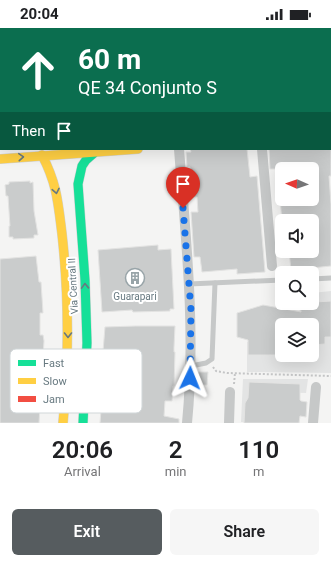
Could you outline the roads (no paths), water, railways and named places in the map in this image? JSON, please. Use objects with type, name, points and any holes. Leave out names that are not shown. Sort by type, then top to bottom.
[{"type":"street","points":[[0,158],[127,150]]},
{"type":"street","points":[[179,150],[191,330],[191,366],[187,423]]},
{"type":"street","points":[[262,150],[272,266]]},
{"type":"street","name":"Via Central II","points":[[87,349],[85,280],[78,184],[82,164],[85,159],[94,153]]},
{"type":"street","name":"Via Central II","points":[[42,155],[50,170],[56,187],[66,271],[68,349]]},
{"type":"street","points":[[313,423],[316,387]]},
{"type":"street","points":[[229,423],[230,392]]},
{"type":"street","name":"Via Central II","points":[[63,423],[64,413]]},
{"type":"street","name":"Via Central II","points":[[83,423],[84,413]]},
{"type":"lane","points":[[319,279],[331,278]]},
{"type":"lane","points":[[189,284],[275,280]]},
{"type":"lane","points":[[191,366],[209,362],[212,359],[215,283]]},
{"type":"place","name":"Guarapari","points":[[135,278]]}]
